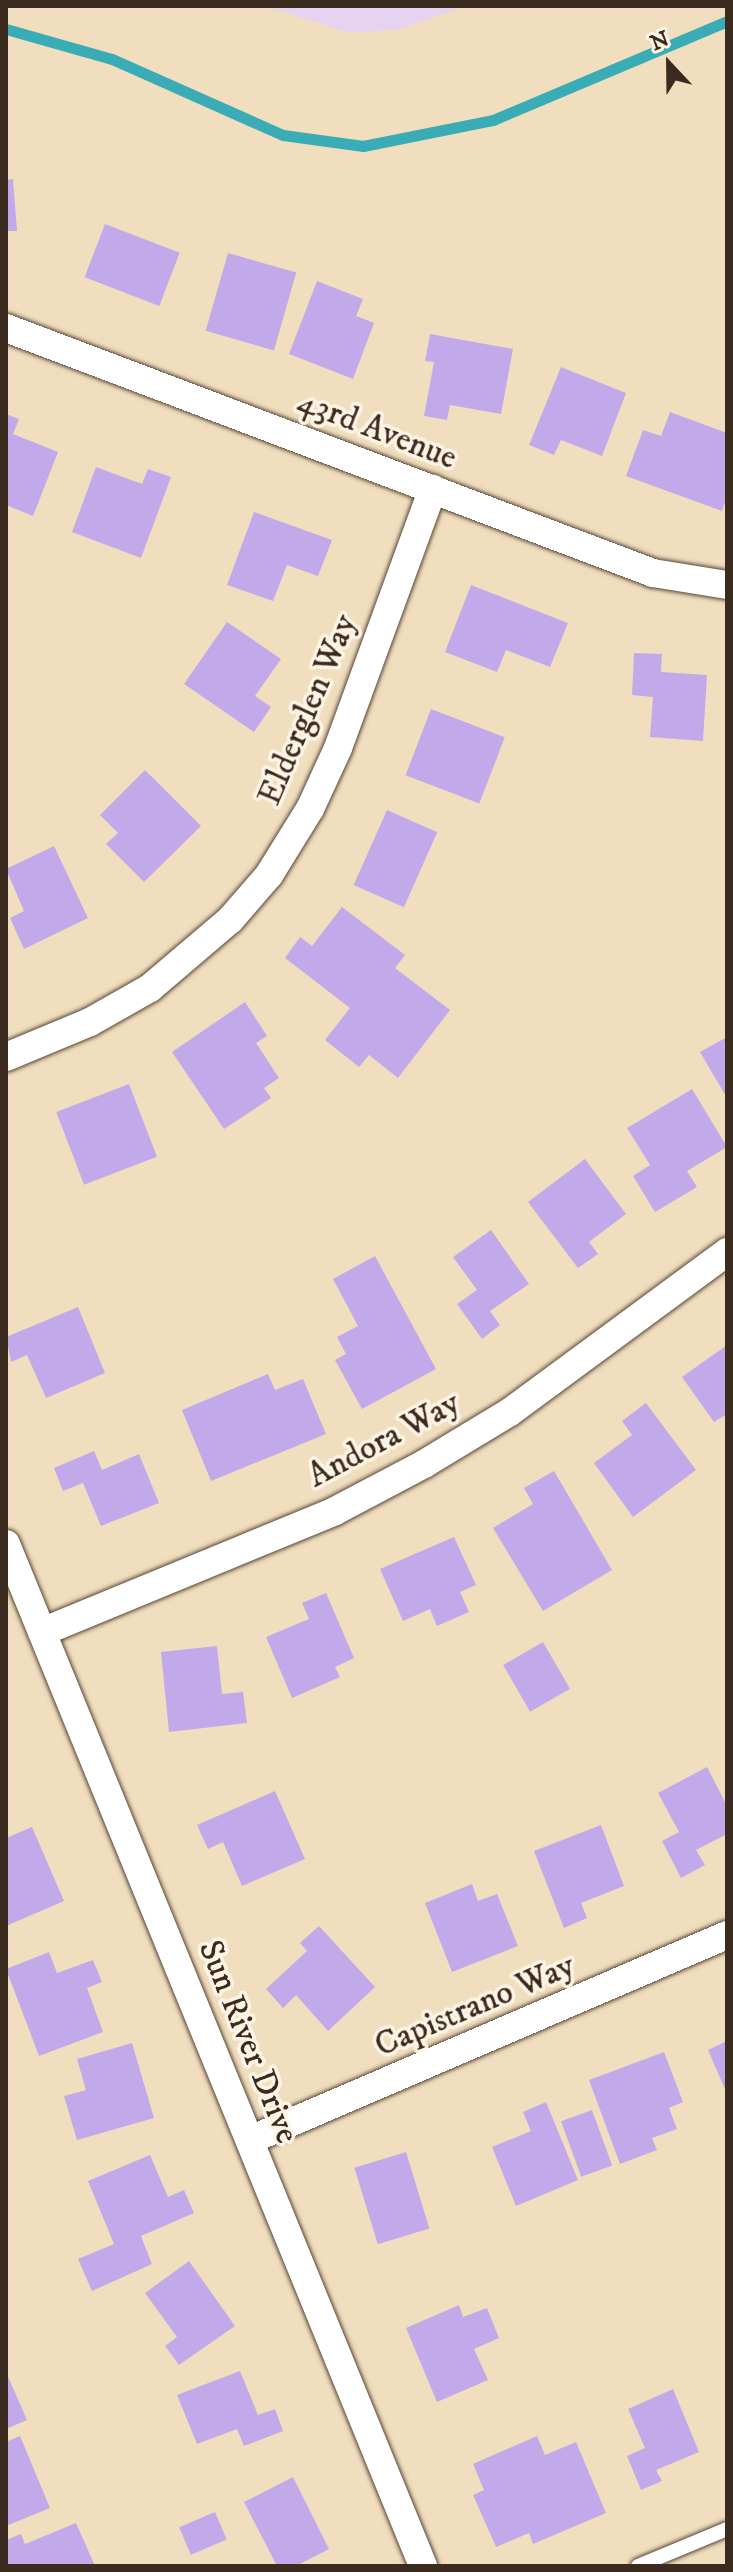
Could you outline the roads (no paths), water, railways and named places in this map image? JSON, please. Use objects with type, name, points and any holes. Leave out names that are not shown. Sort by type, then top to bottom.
[{"type":"street","name":"43rd Avenue","points":[[6,328],[653,573],[727,585]]},
{"type":"street","name":"Elderglen Way","points":[[6,1057],[90,1022],[150,988],[230,920],[269,875],[310,809],[338,748],[433,489]]},
{"type":"street","name":"Andora Way","points":[[42,1632],[335,1511],[424,1464],[522,1404],[727,1252]]},
{"type":"street","name":"Sun River Drive","points":[[6,1544],[423,2566]]},
{"type":"street","name":"Capistrano Way","points":[[250,2140],[727,1935]]},
{"type":"lane","points":[[638,2566],[727,2529]]},
{"type":"waterway","points":[[6,29],[112,59],[283,135],[363,146],[493,120],[727,21]]}]
